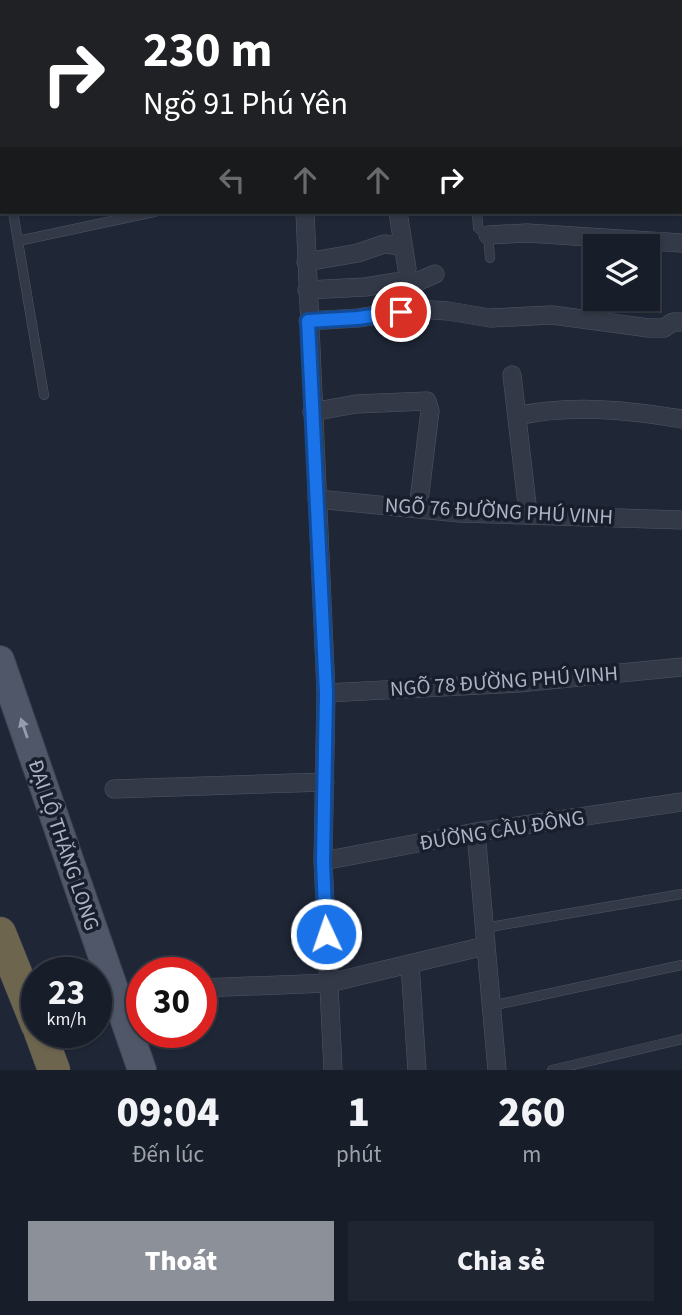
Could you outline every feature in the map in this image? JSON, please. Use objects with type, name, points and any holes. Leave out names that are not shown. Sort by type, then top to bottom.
[{"type":"highway","points":[[0,933],[21,986]]},
{"type":"highway","points":[[46,1048],[54,1070]]},
{"type":"main road","name":"ĐẠI LỘ THĂNG LONG","points":[[0,660],[142,1070]]},
{"type":"street","points":[[305,214],[326,693],[323,861],[333,1070]]},
{"type":"street","points":[[398,214],[407,269]]},
{"type":"street","points":[[488,235],[527,233],[682,243]]},
{"type":"street","points":[[306,262],[358,254],[384,244],[403,246]]},
{"type":"street","points":[[307,290],[365,288],[419,281],[435,275]]},
{"type":"street","points":[[308,321],[358,318],[416,309],[490,318],[552,316],[649,328],[664,328],[673,322],[682,321]]},
{"type":"street","points":[[512,375],[528,513]]},
{"type":"street","points":[[313,412],[356,404],[427,401],[430,411],[418,509]]},
{"type":"street","points":[[517,416],[579,408],[682,419]]},
{"type":"street","name":"NGÕ 76 ĐƯỜNG PHÚ VINH","points":[[317,499],[460,513],[528,513],[682,520]]},
{"type":"street","name":"NGÕ 78 ĐƯỜNG PHÚ VINH","points":[[326,693],[518,683],[682,667]]},
{"type":"street","points":[[114,789],[325,782]]},
{"type":"street","name":"ĐƯỜNG CẦU ĐÔNG","points":[[323,861],[476,832],[682,802]]},
{"type":"street","points":[[476,832],[497,1070]]},
{"type":"street","points":[[217,987],[329,983],[410,964],[485,937]]},
{"type":"street","points":[[410,964],[417,1070]]},
{"type":"lane","points":[[13,214],[44,395]]},
{"type":"lane","points":[[18,241],[145,214]]},
{"type":"lane","points":[[477,214],[478,228],[488,235],[490,258]]},
{"type":"lane","points":[[485,937],[682,894]]},
{"type":"lane","points":[[491,1006],[682,965]]},
{"type":"lane","points":[[552,1070],[682,1039]]},
{"type":"route","points":[[326,934],[323,861],[326,693],[308,321],[401,312]]}]
